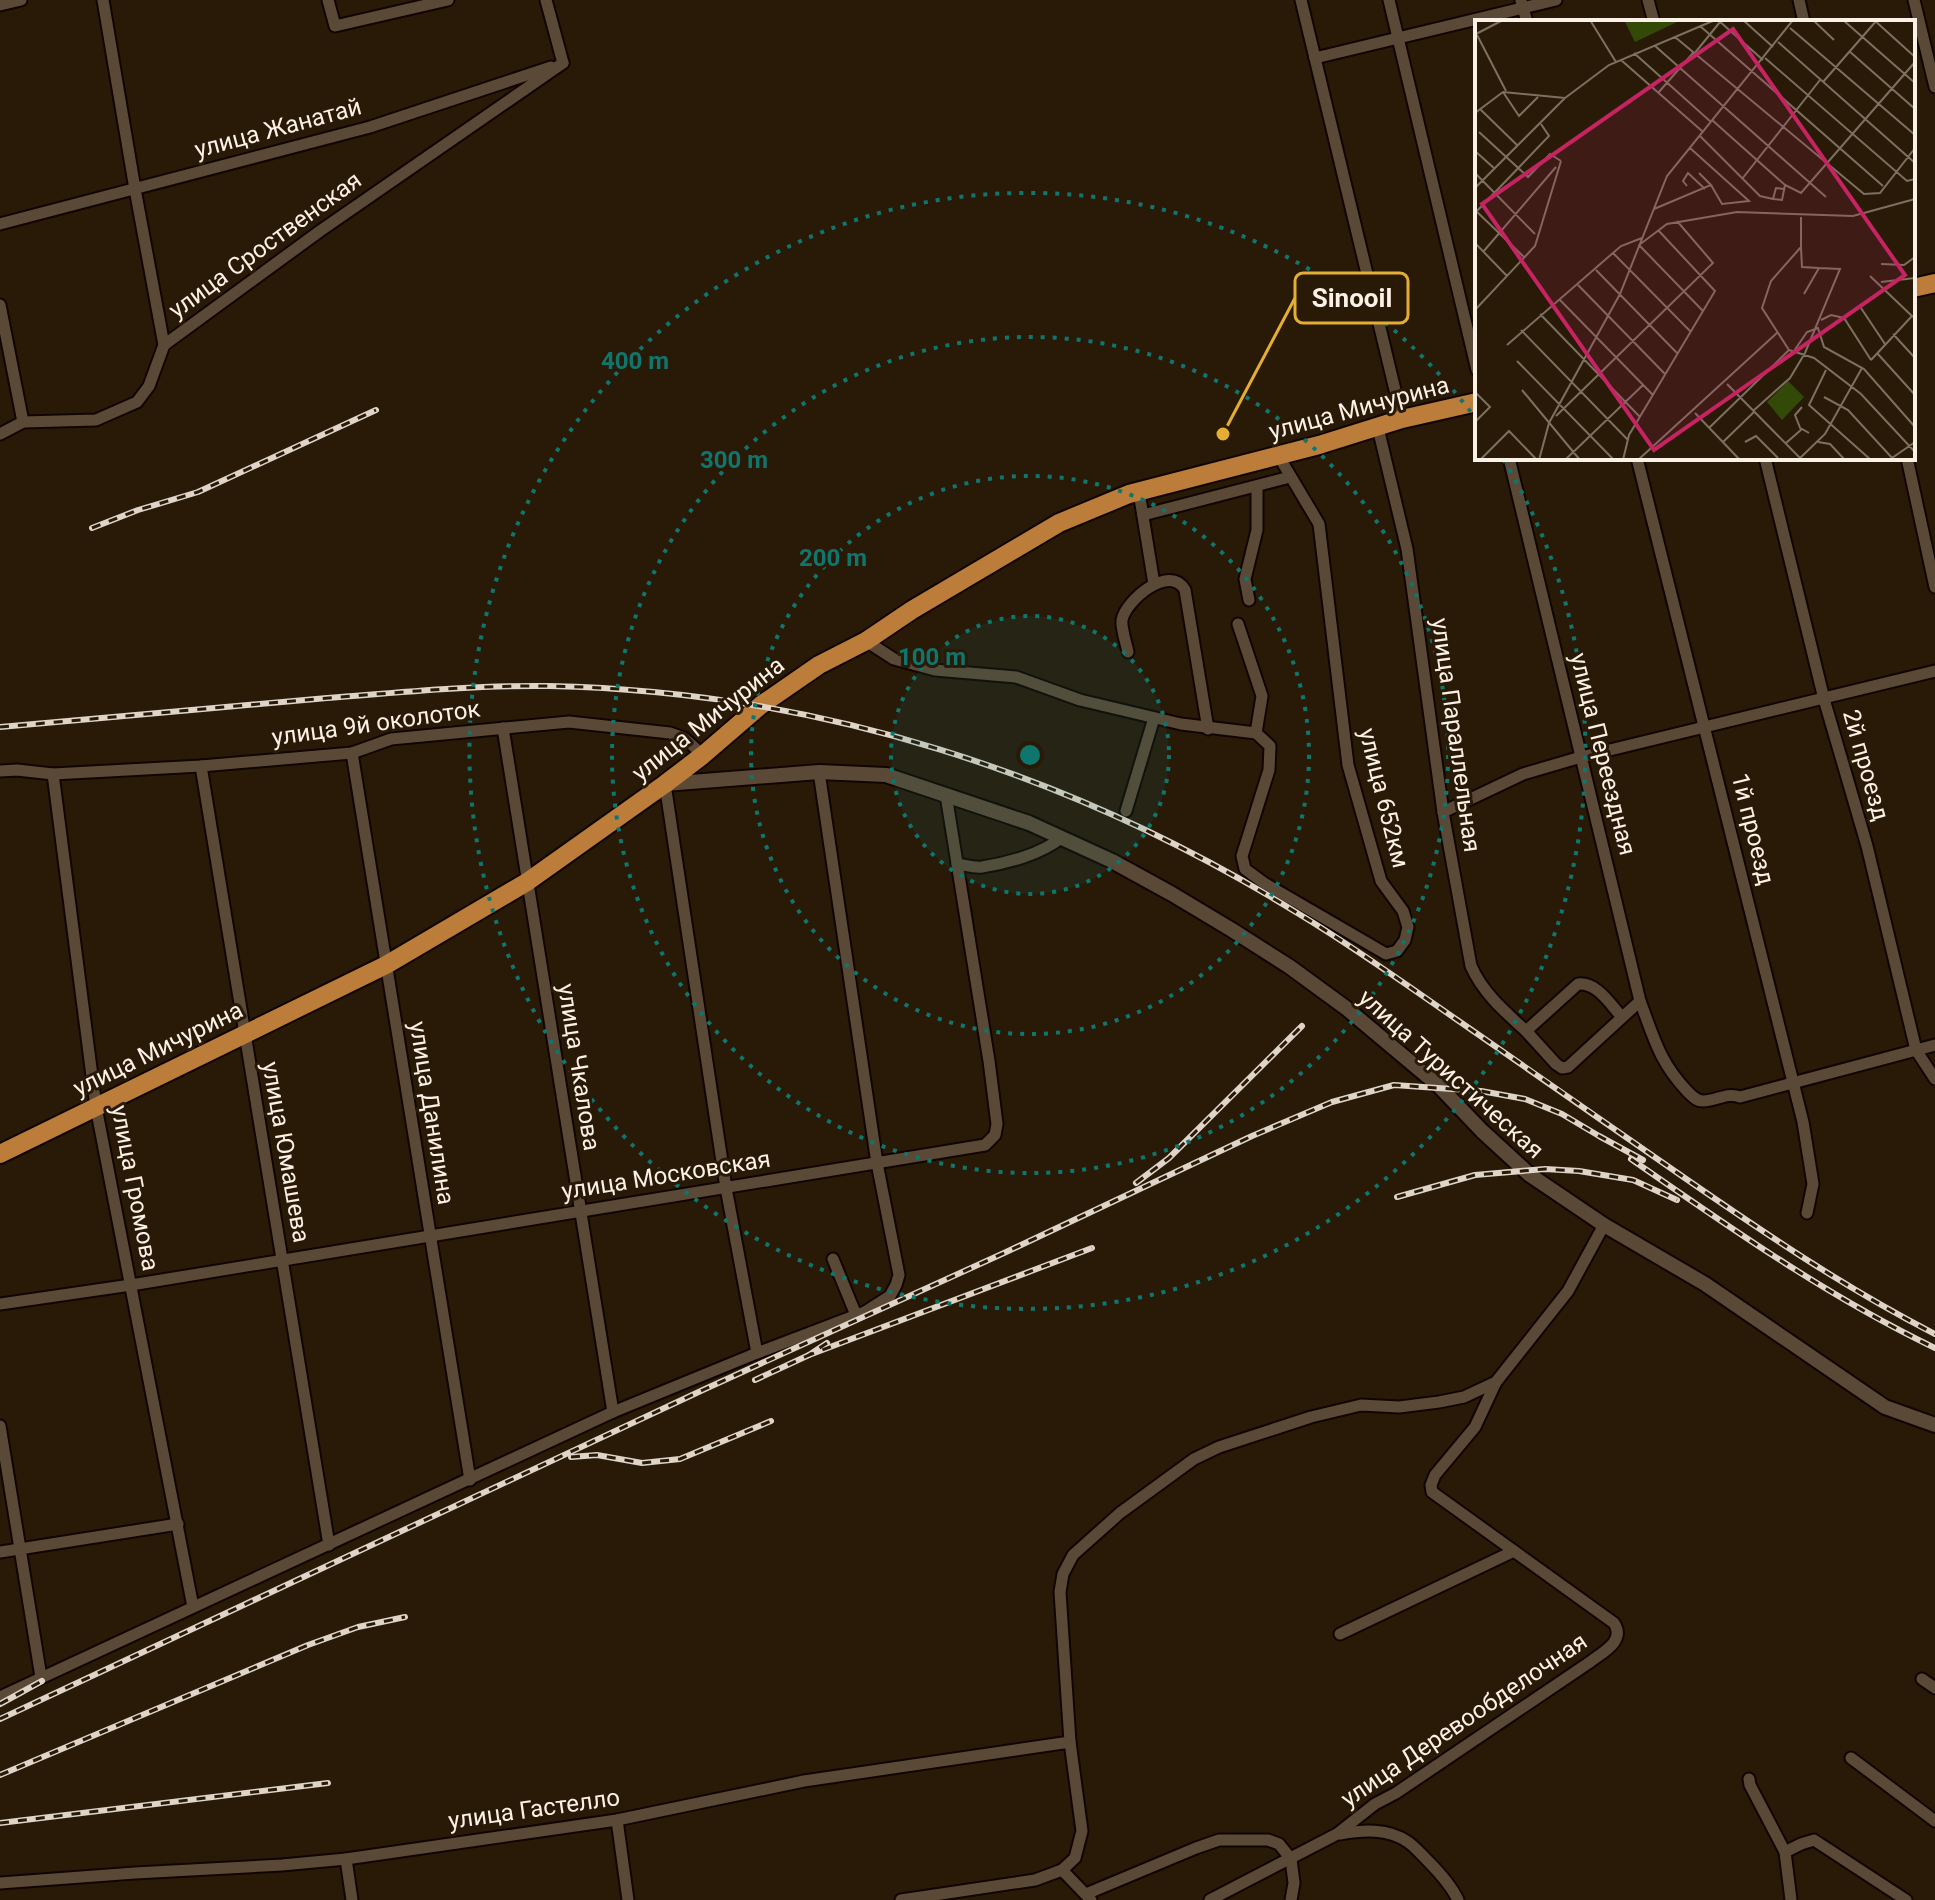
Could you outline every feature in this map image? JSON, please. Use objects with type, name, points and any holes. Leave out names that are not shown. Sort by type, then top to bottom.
[{"type":"main road","points":[[1915,288],[1935,283]]},
{"type":"main road","name":"улица Мичурина","points":[[0,1154],[386,965],[527,882],[665,784],[761,705],[819,665],[866,641],[1050,528],[1139,492],[1402,419],[1475,402]]},
{"type":"street","points":[[0,5],[21,0]]},
{"type":"street","points":[[103,0],[164,345]]},
{"type":"street","points":[[328,0],[335,26],[448,0]]},
{"type":"street","points":[[546,0],[563,63]]},
{"type":"street","points":[[1301,0],[1402,419]]},
{"type":"street","points":[[1389,0],[1475,362]]},
{"type":"street","points":[[1315,58],[1522,4],[1556,0]]},
{"type":"street","points":[[1648,0],[1653,20]]},
{"type":"street","points":[[1799,0],[1804,20]]},
{"type":"street","points":[[1914,0],[1935,87]]},
{"type":"street","name":"улица Жанатай","points":[[0,224],[370,127],[563,63]]},
{"type":"street","name":"улица Сроственская","points":[[0,434],[23,422],[96,420],[137,402],[149,386],[164,345],[320,231],[563,63]]},
{"type":"street","points":[[0,305],[23,422]]},
{"type":"street","name":"улица Параллельная","points":[[1378,428],[1407,549],[1443,812],[1471,966],[1491,998],[1562,1068],[1568,1067],[1622,1017]]},
{"type":"street","name":"улица 652км","points":[[1238,624],[1262,696],[1256,733],[1270,746],[1269,770],[1242,856],[1245,869],[1386,954],[1397,951],[1405,940],[1408,927],[1403,911],[1381,881],[1348,765],[1319,524],[1278,455]]},
{"type":"street","name":"улица Переездная","points":[[1509,460],[1640,1001],[1661,1058],[1690,1094],[1703,1101],[1731,1094],[1740,1097],[1794,1084]]},
{"type":"street","name":"1й проезд","points":[[1638,460],[1803,1122],[1813,1184],[1807,1213]]},
{"type":"street","name":"2й проезд","points":[[1765,460],[1824,699],[1867,846],[1916,1050],[1935,1079]]},
{"type":"street","points":[[1907,460],[1935,587]]},
{"type":"street","points":[[1143,515],[1290,477]]},
{"type":"street","points":[[1249,600],[1245,579],[1257,530],[1257,486]]},
{"type":"street","points":[[1139,492],[1154,584]]},
{"type":"street","points":[[1128,652],[1122,622],[1126,609],[1154,584],[1172,580],[1181,584],[1185,590],[1208,729]]},
{"type":"street","points":[[866,641],[894,659],[935,670],[1016,677],[1080,700],[1154,718],[1208,729],[1256,733]]},
{"type":"street","points":[[1443,812],[1523,774],[1581,757],[1935,671]]},
{"type":"street","points":[[1126,811],[1154,718]]},
{"type":"street","name":"улица 9й околоток","points":[[0,771],[53,774],[352,753],[391,739],[569,722],[670,733],[684,738],[703,755]]},
{"type":"street","name":"улица Чкалова","points":[[503,728],[613,1412]]},
{"type":"street","name":"улица Данилина","points":[[352,753],[470,1480]]},
{"type":"street","name":"улица Юмашева","points":[[201,766],[329,1545]]},
{"type":"street","points":[[0,1697],[613,1412],[865,1312],[890,1296],[899,1275],[877,1163],[819,772]]},
{"type":"street","name":"улица Туристическая","points":[[665,784],[819,772],[886,775],[1029,823],[1112,861],[1290,967],[1346,1008],[1439,1086],[1530,1175],[1604,1225],[1705,1284],[1885,1407],[1935,1425]]},
{"type":"street","name":"улица Громова","points":[[53,774],[96,1107],[193,1607]]},
{"type":"street","points":[[665,784],[726,1188],[757,1353]]},
{"type":"street","name":"улица Московская","points":[[0,1304],[985,1145],[995,1135],[997,1124],[946,795]]},
{"type":"street","points":[[957,864],[982,867],[1029,855],[1061,838]]},
{"type":"street","points":[[1526,1031],[1578,984],[1594,987],[1622,1017],[1640,1001]]},
{"type":"street","points":[[1794,1084],[1935,1045]]},
{"type":"street","points":[[1340,1634],[1514,1551],[1432,1492],[1431,1485],[1435,1475],[1475,1427],[1496,1382],[1568,1291],[1604,1225]]},
{"type":"street","points":[[833,1259],[856,1315]]},
{"type":"street","points":[[901,1900],[1035,1880],[1062,1870],[1075,1858],[1082,1831],[1070,1742],[1060,1592],[1063,1574],[1073,1555],[1120,1513],[1194,1459],[1219,1447],[1311,1417],[1361,1405],[1399,1407],[1439,1402],[1464,1397],[1496,1382]]},
{"type":"street","points":[[0,1426],[41,1677]]},
{"type":"street","points":[[0,1552],[178,1524]]},
{"type":"street","name":"улица Деревообделочная","points":[[1210,1900],[1337,1834],[1375,1804],[1396,1793],[1611,1646],[1618,1636],[1614,1623],[1514,1551]]},
{"type":"street","points":[[1922,1679],[1935,1688]]},
{"type":"street","name":"улица Гастелло","points":[[0,1883],[346,1859],[617,1820],[804,1781],[1070,1742]]},
{"type":"street","points":[[1851,1758],[1935,1821]]},
{"type":"street","points":[[1749,1779],[1785,1852],[1791,1900]]},
{"type":"street","points":[[617,1820],[628,1900]]},
{"type":"street","points":[[1337,1834],[1377,1831],[1408,1842],[1440,1874],[1458,1900]]},
{"type":"street","points":[[1062,1870],[1088,1897],[1219,1840],[1268,1840],[1279,1844],[1291,1859],[1294,1883],[1291,1900]]},
{"type":"street","points":[[1785,1852],[1814,1840],[1906,1900]]},
{"type":"street","points":[[346,1859],[352,1900]]},
{"type":"railway","points":[[92,528],[198,492],[376,410]]},
{"type":"railway","points":[[0,727],[403,692],[549,686],[649,691],[747,704],[844,723],[939,749],[1033,782],[1124,820],[1213,864],[1299,914],[1384,969],[1781,1243],[1872,1300],[1935,1334]]},
{"type":"railway","points":[[1136,1183],[1169,1158],[1302,1026]]},
{"type":"railway","points":[[0,1719],[705,1389],[1332,1102],[1394,1085],[1481,1091],[1525,1099],[1562,1114],[1643,1160]]},
{"type":"railway","points":[[1631,1159],[1817,1283],[1935,1348]]},
{"type":"railway","points":[[1397,1197],[1475,1175],[1545,1169],[1633,1180],[1677,1200]]},
{"type":"railway","points":[[827,1343],[809,1355],[1092,1248]]},
{"type":"railway","points":[[755,1380],[809,1355]]},
{"type":"railway","points":[[571,1457],[597,1455],[642,1463],[680,1459],[771,1421]]},
{"type":"railway","points":[[0,1775],[308,1645],[358,1627],[405,1617]]},
{"type":"railway","points":[[0,1704],[42,1681]]},
{"type":"railway","points":[[0,1823],[328,1783]]},
{"type":"place","name":"Sinooil","points":[[1223,434]]}]
